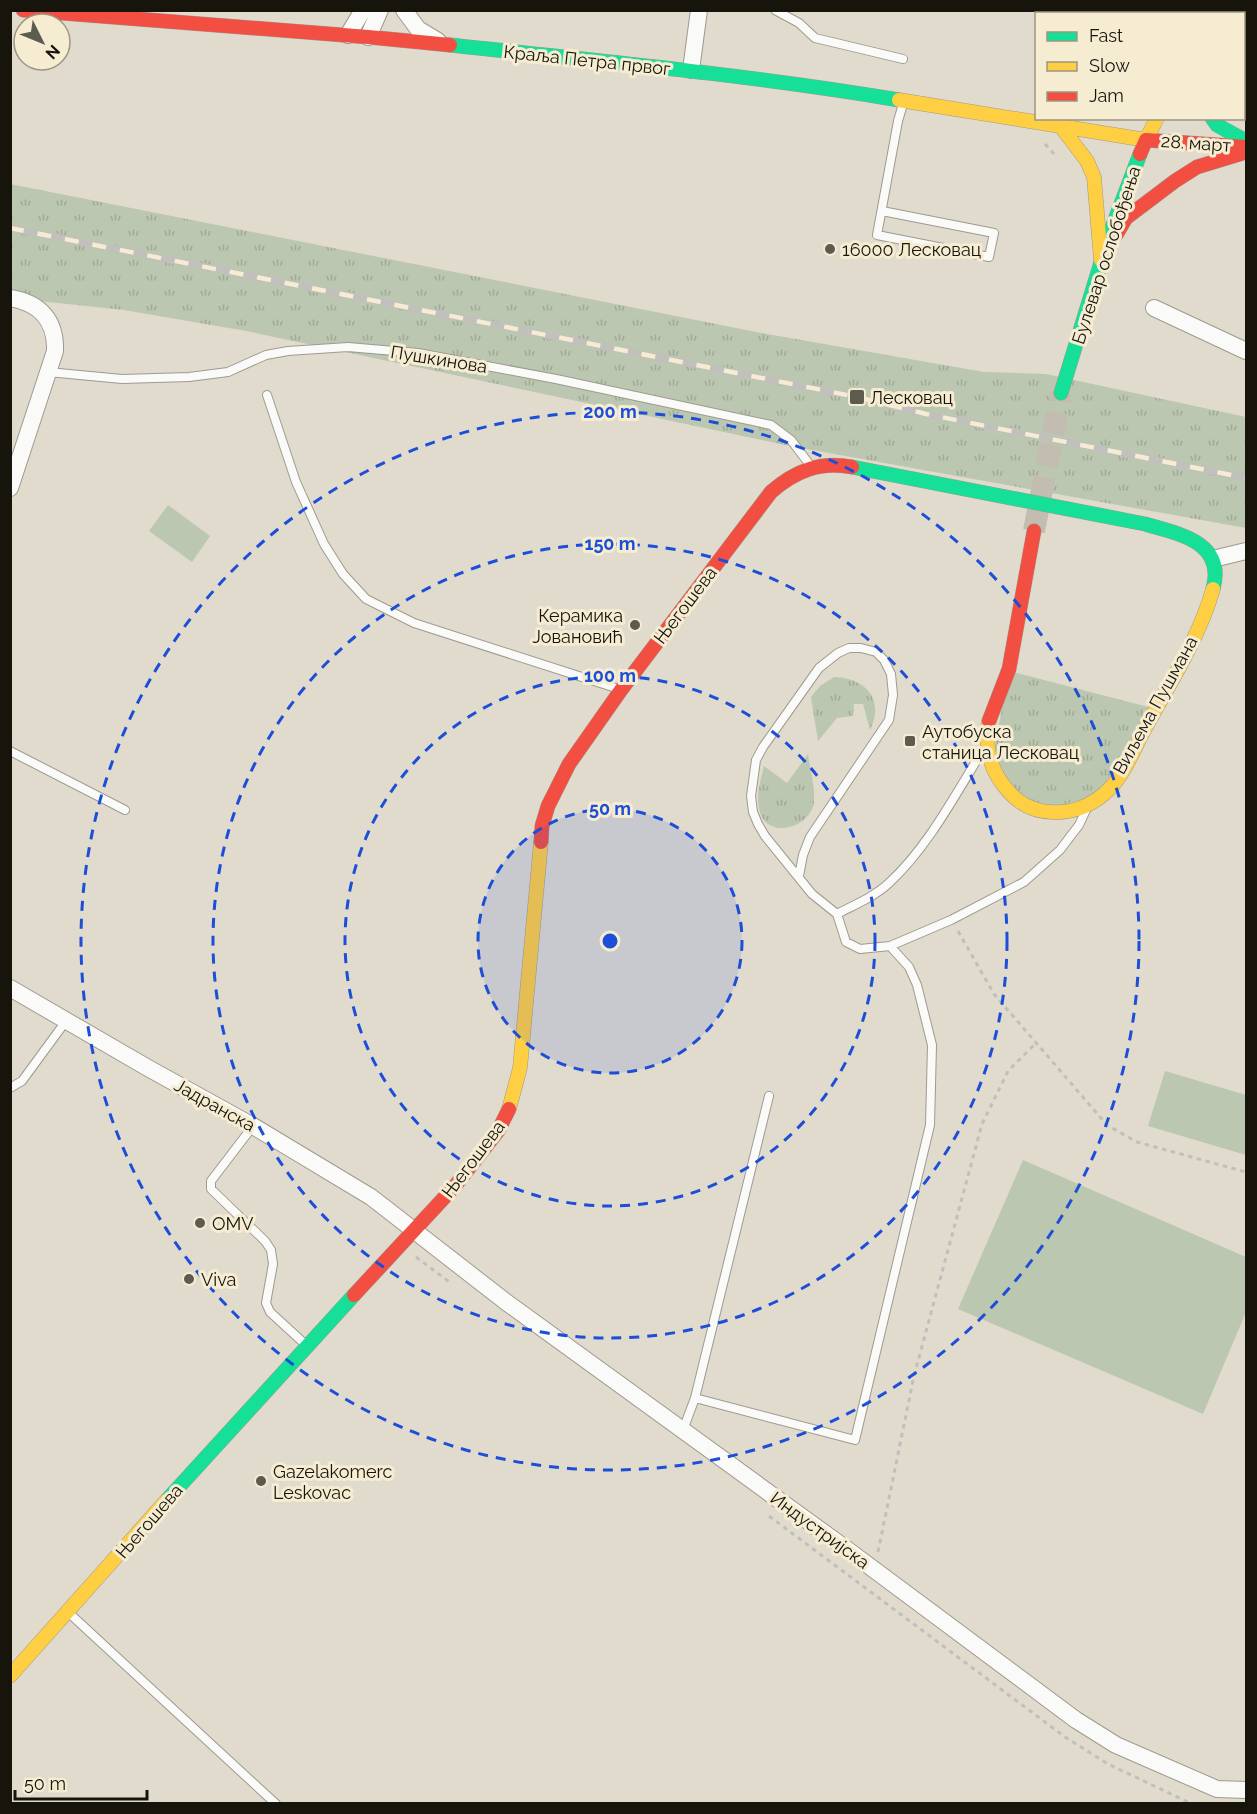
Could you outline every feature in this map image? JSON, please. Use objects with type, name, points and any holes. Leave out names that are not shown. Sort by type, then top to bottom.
[{"type":"street","name":"Краља Петра првог","points":[[23,10],[348,35],[691,70],[822,87],[1146,140]]},
{"type":"street","points":[[348,35],[363,10]]},
{"type":"street","points":[[368,37],[380,10]]},
{"type":"street","points":[[404,10],[418,29],[433,39],[453,46]]},
{"type":"street","points":[[691,70],[699,10]]},
{"type":"street","points":[[1078,120],[1059,124],[1087,161],[1094,177],[1101,260]]},
{"type":"street","name":"Булевар ослобођења","points":[[1061,393],[1101,260],[1132,173],[1156,120]]},
{"type":"street","points":[[1213,120],[1217,125],[1246,141]]},
{"type":"street","name":"28. март","points":[[1146,140],[1246,147]]},
{"type":"street","points":[[1101,260],[1126,218],[1175,181],[1197,167],[1246,152]]},
{"type":"street","points":[[10,298],[25,301],[46,315],[56,335],[55,351],[10,489]]},
{"type":"street","points":[[1154,308],[1246,351]]},
{"type":"street","points":[[811,466],[841,465],[1145,524],[1178,534],[1204,549],[1213,559],[1246,551]]},
{"type":"street","name":"Његошева","points":[[10,1676],[263,1393],[455,1186],[498,1131],[511,1104],[520,1068],[542,826],[556,787],[621,690],[771,492],[794,473],[811,466]]},
{"type":"street","name":"Виљема Пушмана","points":[[1034,531],[1009,671],[988,720],[987,742],[991,767],[1006,790],[1021,804],[1035,812],[1063,812],[1087,806],[1106,793],[1125,765],[1192,641],[1214,589],[1213,559]]},
{"type":"street","name":"Јадранска","points":[[10,988],[253,1126],[371,1197],[414,1230]]},
{"type":"street","name":"Индустријска","points":[[414,1230],[506,1302],[874,1569],[1076,1720],[1116,1745],[1217,1789],[1246,1786]]},
{"type":"lane","points":[[775,10],[799,23],[815,38],[903,59]]},
{"type":"lane","points":[[882,211],[994,233],[989,257],[877,235],[898,121],[904,101]]},
{"type":"lane","name":"Пушкинова","points":[[48,372],[122,379],[189,377],[228,372],[266,355],[288,351],[348,347],[418,353],[556,379],[771,425],[791,440],[811,466]]},
{"type":"lane","points":[[267,396],[296,482],[324,544],[343,574],[366,599],[414,623],[621,690]]},
{"type":"lane","points":[[799,876],[803,855],[810,837],[889,720],[893,695],[891,674],[884,660],[876,652],[849,648],[838,653],[819,668],[763,747],[756,760],[751,796],[753,812],[765,836],[812,894],[837,914],[846,942],[860,949],[890,946],[951,920],[1024,882],[1060,850],[1079,825],[1087,806]]},
{"type":"lane","points":[[837,914],[870,897],[889,883],[922,845],[987,742]]},
{"type":"lane","points":[[10,751],[125,810]]},
{"type":"lane","points":[[695,1398],[855,1440],[930,1125],[932,1045],[917,985],[909,967],[890,946]]},
{"type":"lane","points":[[10,1094],[66,1021]]},
{"type":"lane","points":[[10,1088],[22,1081]]},
{"type":"lane","points":[[683,1431],[695,1398],[769,1096]]},
{"type":"lane","points":[[253,1126],[211,1181],[211,1189],[271,1250],[273,1264],[266,1303],[270,1312],[307,1346]]},
{"type":"lane","points":[[68,1613],[276,1803]]},
{"type":"path","points":[[1044,144],[1058,156]]},
{"type":"path","points":[[951,920],[994,994],[1107,1125],[1137,1142],[1246,1172]]},
{"type":"path","points":[[874,1569],[914,1376],[981,1124],[1008,1071],[1037,1042]]},
{"type":"green space","points":[[10,184],[767,334],[984,372],[1046,374],[1246,417],[1246,528],[790,446],[246,331],[124,310],[11,298]]},
{"type":"green space","points":[[168,505],[210,536],[192,562],[149,531]]},
{"type":"green space","points":[[1009,671],[1156,709],[1106,793],[1035,812],[991,767]]},
{"type":"green space","points":[[834,677],[855,681],[870,693],[874,700],[874,719],[870,730],[863,704],[854,704],[853,716],[837,718],[818,741],[811,697],[820,686]]},
{"type":"green space","points":[[808,754],[814,795],[811,811],[805,819],[788,827],[778,828],[769,825],[763,818],[758,803],[764,766],[787,783]]},
{"type":"green space","points":[[1165,1071],[1246,1095],[1246,1155],[1148,1126]]},
{"type":"green space","points":[[1023,1160],[1246,1257],[1246,1312],[1203,1414],[958,1309]]},
{"type":"tunnel","points":[[1034,531],[1061,393]]},
{"type":"railway","points":[[10,228],[857,397],[926,414],[1246,478]]},
{"type":"traffic: fast","points":[[450,45],[731,76],[899,100]]},
{"type":"traffic: fast","points":[[1213,120],[1217,125],[1246,141]]},
{"type":"traffic: fast","points":[[1061,393],[1110,233],[1140,154]]},
{"type":"traffic: fast","points":[[852,467],[1145,524],[1172,532],[1197,543],[1206,550],[1213,560],[1215,573],[1213,589]]},
{"type":"traffic: fast","points":[[166,1501],[354,1295]]},
{"type":"traffic: slow","points":[[899,100],[1146,140],[1156,120]]},
{"type":"traffic: slow","points":[[1059,124],[1087,161],[1094,177],[1101,260]]},
{"type":"traffic: slow","points":[[989,721],[990,760],[1003,785],[1020,802],[1031,808],[1056,812],[1069,811],[1093,802],[1117,781],[1191,644],[1213,589]]},
{"type":"traffic: slow","points":[[509,1109],[520,1068],[541,842]]},
{"type":"traffic: slow","points":[[10,1676],[166,1501]]},
{"type":"traffic: jam","points":[[23,10],[450,45]]},
{"type":"traffic: jam","points":[[1140,154],[1146,140],[1246,147]]},
{"type":"traffic: jam","points":[[1116,235],[1126,218],[1175,181],[1197,167],[1243,153]]},
{"type":"traffic: jam","points":[[541,842],[542,826],[548,806],[569,764],[621,690],[771,492],[789,478],[808,469],[829,465],[852,467]]},
{"type":"traffic: jam","points":[[989,721],[1009,669],[1034,531]]},
{"type":"traffic: jam","points":[[354,1295],[455,1186],[498,1131],[509,1109]]},
{"type":"place","name":"16000 Лесковац","points":[[830,249]]},
{"type":"place","name":"Лесковац","points":[[857,397]]},
{"type":"place","name":"Керамика Јовановић","points":[[635,625]]},
{"type":"place","name":"Аутобуска станица Лесковац","points":[[910,741]]},
{"type":"place","name":"OMV","points":[[200,1223]]},
{"type":"place","name":"Viva","points":[[189,1279]]},
{"type":"place","name":"Gazelakomerc Leskovac","points":[[261,1481]]}]
